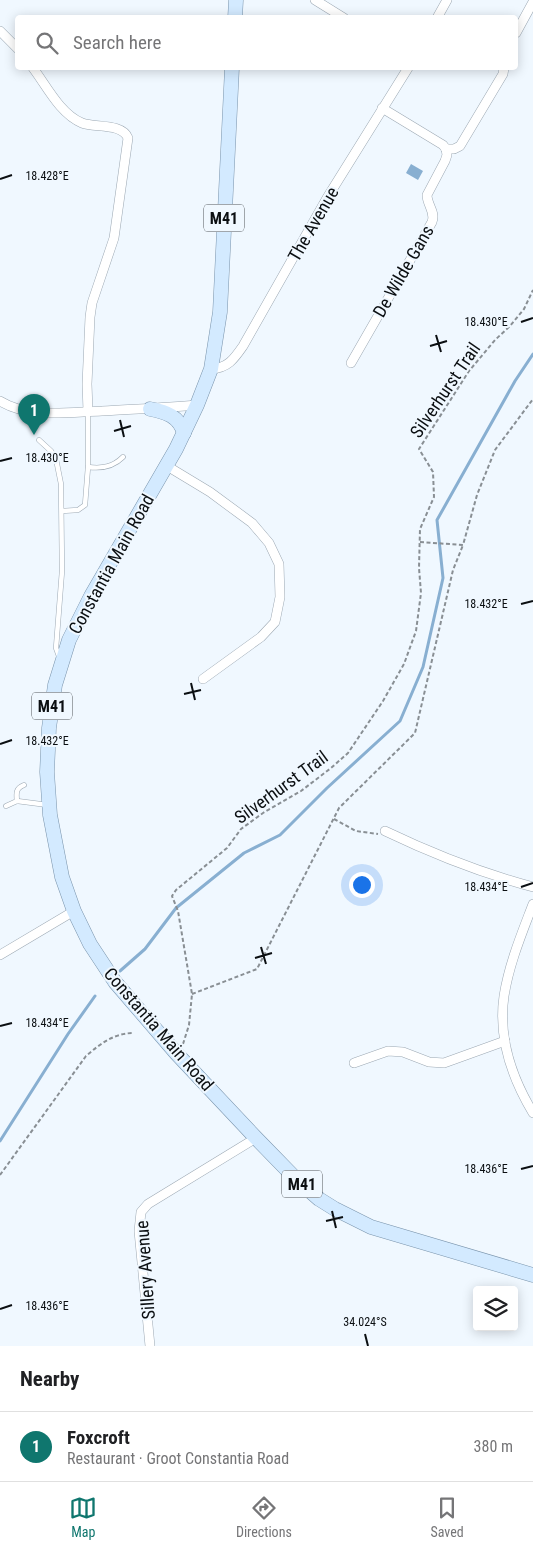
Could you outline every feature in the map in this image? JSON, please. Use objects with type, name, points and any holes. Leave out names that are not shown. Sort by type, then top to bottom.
[{"type":"main road","points":[[235,15],[236,0]]},
{"type":"main road","name":"Constantia Main Road","points":[[232,70],[220,312],[211,369],[198,405],[167,466],[91,596],[69,640],[55,685],[49,728],[47,772],[54,843],[62,877],[74,911],[102,964],[125,994],[176,1053],[256,1138],[294,1177],[319,1199],[352,1219],[371,1227],[533,1275]]},
{"type":"main road","points":[[150,409],[164,411],[173,416],[180,423],[184,433]]},
{"type":"street","points":[[315,0],[339,15]]},
{"type":"street","points":[[439,15],[447,0]]},
{"type":"street","points":[[518,29],[533,2]]},
{"type":"street","points":[[0,32],[15,47]]},
{"type":"street","points":[[35,70],[63,107],[75,119],[87,124],[122,130],[128,138],[114,238],[91,310],[88,354],[88,411]]},
{"type":"street","name":"The Avenue","points":[[211,369],[225,367],[243,346],[327,198],[407,70]]},
{"type":"street","points":[[382,108],[443,145],[446,149],[454,149],[460,146],[504,70]]},
{"type":"street","name":"De Wilde Gans","points":[[351,362],[432,222],[434,215],[426,195],[445,161],[446,149]]},
{"type":"street","points":[[0,400],[7,405],[23,410],[49,413],[198,405]]},
{"type":"street","points":[[167,466],[210,492],[252,523],[269,543],[275,554],[280,573],[277,614],[271,628],[204,679]]},
{"type":"street","points":[[385,831],[448,859],[509,881],[533,887]]},
{"type":"street","points":[[533,904],[508,976],[504,997],[503,1019],[505,1041],[512,1069],[520,1091],[533,1113]]},
{"type":"street","points":[[0,955],[74,911]]},
{"type":"street","points":[[354,1063],[388,1050],[403,1052],[429,1062],[444,1063],[505,1041]]},
{"type":"street","name":"Sillery Avenue","points":[[150,1346],[139,1231],[142,1212],[148,1204],[256,1138]]},
{"type":"lane","points":[[62,511],[78,510],[84,505],[88,467],[88,411]]},
{"type":"lane","points":[[39,440],[51,451],[58,464],[61,484],[62,571],[56,648],[62,663]]},
{"type":"lane","points":[[88,467],[107,467],[114,465],[123,457]]},
{"type":"lane","points":[[17,801],[17,790],[24,784]]},
{"type":"lane","points":[[6,806],[17,801],[49,805]]},
{"type":"path","name":"Silverhurst Trail","points":[[192,994],[178,911],[172,896],[176,890],[227,848],[241,829],[263,813],[301,791],[348,753],[383,701],[404,664],[416,631],[421,593],[419,568],[420,529],[434,497],[433,472],[419,449],[464,378],[484,352],[524,309],[533,290]]},
{"type":"path","points":[[181,1048],[189,1025],[192,994],[257,969],[339,808],[415,733],[453,570],[463,545],[477,495],[495,450],[533,399]]},
{"type":"path","points":[[420,542],[463,545]]},
{"type":"path","points":[[334,819],[356,831],[364,833],[378,834],[385,831]]},
{"type":"path","points":[[0,1176],[86,1056],[101,1043],[113,1036],[134,1033]]},
{"type":"water","points":[[411,164],[423,171],[418,180],[406,173]]},
{"type":"waterway","points":[[120,971],[145,949],[176,908],[244,853],[280,835],[327,788],[400,721],[423,667],[443,578],[437,520],[515,381],[533,354]]},
{"type":"waterway","points":[[0,1141],[68,1034],[95,996]]},
{"type":"place","name":"Foxcroft","points":[[34,435]]}]
